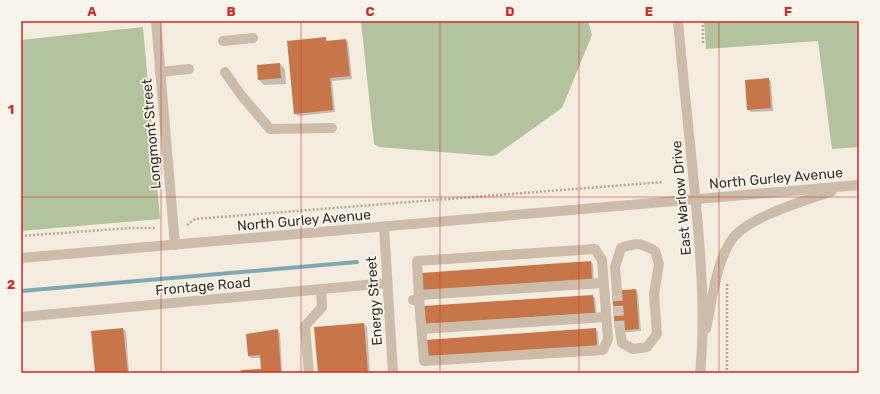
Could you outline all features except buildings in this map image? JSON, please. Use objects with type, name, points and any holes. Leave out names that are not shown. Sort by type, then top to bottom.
[{"type":"street","name":"Longmont Street","points":[[156,21],[175,246]]},
{"type":"street","name":"East Warlow Drive","points":[[678,21],[696,199],[702,276],[702,348],[700,373]]},
{"type":"street","points":[[223,41],[253,38]]},
{"type":"street","points":[[160,72],[189,69]]},
{"type":"street","points":[[225,72],[241,95],[270,129],[332,128]]},
{"type":"street","name":"North Gurley Avenue","points":[[21,258],[175,246],[859,185]]},
{"type":"street","points":[[702,348],[715,283],[725,250],[734,237],[755,220],[843,186]]},
{"type":"street","name":"Energy Street","points":[[384,227],[394,373]]},
{"type":"street","points":[[617,291],[615,267],[621,248],[634,243],[644,245],[655,252],[659,264],[654,294],[657,334],[647,347],[633,349],[622,343],[620,331]]},
{"type":"street","points":[[595,249],[602,260],[603,283],[608,339],[603,350],[424,361],[422,329],[417,298],[417,262],[595,249]]},
{"type":"street","name":"Frontage Road","points":[[21,317],[387,283]]},
{"type":"street","points":[[417,298],[603,283]]},
{"type":"street","points":[[309,373],[305,326],[322,307],[321,289]]},
{"type":"street","points":[[422,329],[606,317]]},
{"type":"path","points":[[703,21],[703,44]]},
{"type":"path","points":[[187,226],[195,219],[663,182]]},
{"type":"path","points":[[21,236],[130,228],[155,228]]},
{"type":"path","points":[[727,278],[727,373]]},
{"type":"green space","points":[[361,21],[588,21],[592,35],[562,108],[496,155],[491,156],[379,147],[374,144]]},
{"type":"green space","points":[[704,21],[859,21],[859,147],[832,149],[818,41],[706,49]]},
{"type":"green space","points":[[143,27],[160,219],[21,231],[21,40]]},
{"type":"waterway","points":[[21,291],[357,262]]},
{"type":"tunnel","points":[[617,291],[620,331]]}]
